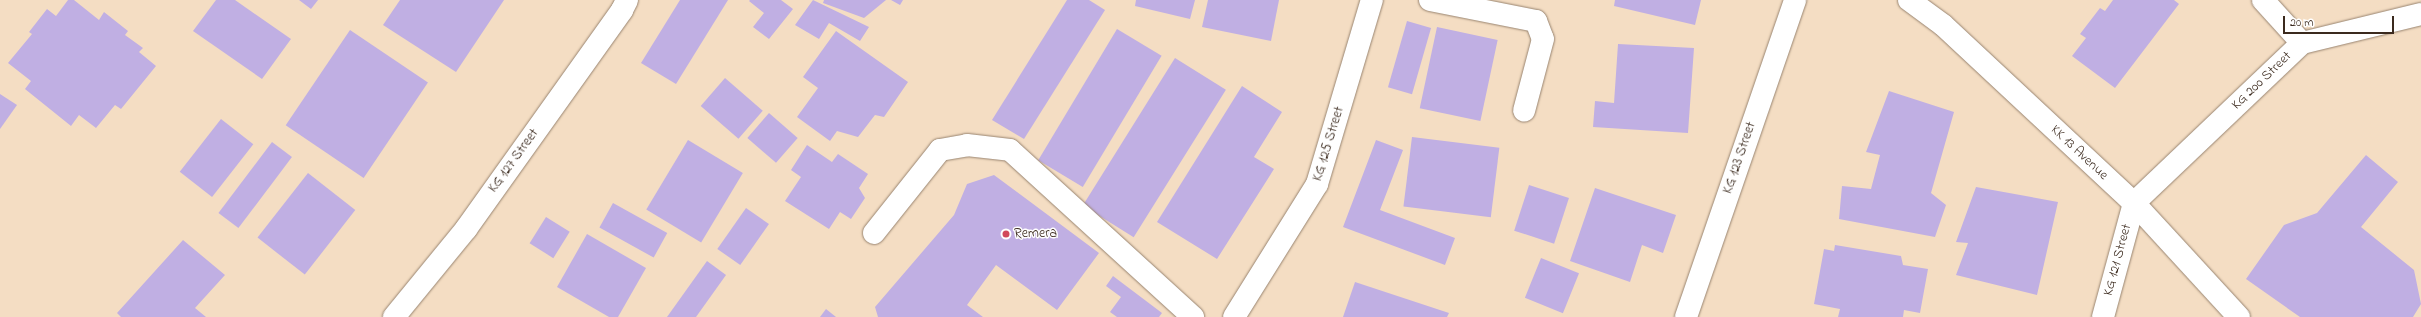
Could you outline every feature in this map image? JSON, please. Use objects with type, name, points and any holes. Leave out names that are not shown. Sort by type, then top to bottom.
[{"type":"street","name":"KG 127 Street","points":[[394,317],[466,229],[622,10],[627,0]]},
{"type":"street","name":"KG 125 Street","points":[[1234,317],[1317,184],[1372,0]]},
{"type":"street","points":[[1430,0],[1536,21],[1543,39],[1524,111]]},
{"type":"street","name":"KG 123 Street","points":[[1686,317],[1795,0]]},
{"type":"street","name":"KK 13 Avenue","points":[[1909,0],[1943,25],[2134,203],[2239,317]]},
{"type":"street","points":[[2263,0],[2302,43]]},
{"type":"street","name":"KG 200 Street","points":[[2134,203],[2302,43],[2421,14]]},
{"type":"street","points":[[874,233],[940,150],[967,145],[1010,150],[1193,317]]},
{"type":"street","name":"KG 121 Street","points":[[2103,317],[2134,203]]},
{"type":"building","points":[[68,0],[74,0],[99,20],[104,12],[128,31],[125,35],[143,48],[139,52],[156,66],[121,109],[115,105],[96,128],[79,115],[71,126],[25,89],[31,81],[8,63],[32,34],[29,32],[47,9],[56,16]]},
{"type":"building","points":[[216,0],[235,0],[291,39],[262,79],[193,31]]},
{"type":"building","points":[[299,0],[318,0],[311,9]]},
{"type":"building","points":[[400,0],[504,0],[456,72],[383,25]]},
{"type":"building","points":[[680,0],[728,0],[676,84],[641,63]]},
{"type":"building","points":[[781,0],[793,9],[769,39],[753,27],[764,13],[749,1]]},
{"type":"building","points":[[813,0],[869,27],[860,41],[829,23],[819,39],[795,25]]},
{"type":"building","points":[[824,0],[886,0],[864,18],[823,3]]},
{"type":"building","points":[[891,0],[903,0],[900,5]]},
{"type":"building","points":[[1067,0],[1089,0],[1105,10],[1024,139],[992,120]]},
{"type":"building","points":[[1136,0],[1195,0],[1190,19],[1135,6]]},
{"type":"building","points":[[1208,0],[1279,0],[1271,41],[1202,27]]},
{"type":"building","points":[[1615,0],[1701,0],[1695,25],[1614,6]]},
{"type":"building","points":[[2113,0],[2174,0],[2179,4],[2115,88],[2072,56],[2086,38],[2080,34],[2100,8],[2105,11]]},
{"type":"building","points":[[1407,21],[1431,28],[1412,94],[1388,87]]},
{"type":"building","points":[[1437,27],[1498,40],[1480,121],[1420,108]]},
{"type":"building","points":[[1117,29],[1162,56],[1083,187],[1038,160]]},
{"type":"building","points":[[350,30],[428,83],[364,178],[286,125]]},
{"type":"building","points":[[836,31],[908,82],[884,117],[875,115],[858,137],[837,131],[830,141],[797,117],[818,88],[803,77]]},
{"type":"building","points":[[1618,44],[1694,48],[1688,133],[1593,127],[1595,101],[1614,103]]},
{"type":"building","points":[[1175,58],[1226,90],[1134,237],[1083,206]]},
{"type":"building","points":[[725,78],[763,111],[738,139],[701,106]]},
{"type":"building","points":[[1242,86],[1282,112],[1254,157],[1274,169],[1217,259],[1157,222]]},
{"type":"building","points":[[1889,91],[1954,112],[1931,193],[1946,205],[1935,237],[1839,219],[1842,186],[1871,189],[1880,155],[1866,152]]},
{"type":"building","points":[[0,94],[17,105],[0,129]]},
{"type":"building","points":[[769,113],[798,138],[776,163],[747,138]]},
{"type":"building","points":[[221,119],[253,144],[212,197],[180,172]]},
{"type":"building","points":[[1412,137],[1499,148],[1491,217],[1403,206]]},
{"type":"building","points":[[688,140],[743,173],[701,242],[646,209]]},
{"type":"building","points":[[1376,140],[1403,150],[1380,210],[1455,238],[1445,265],[1343,227]]},
{"type":"building","points":[[272,142],[292,157],[238,228],[218,213]]},
{"type":"building","points":[[807,145],[832,162],[838,154],[868,174],[859,188],[865,198],[851,219],[840,212],[829,229],[785,201],[801,177],[791,170]]},
{"type":"building","points":[[2366,155],[2398,182],[2361,227],[2414,270],[2421,304],[2413,317],[2300,317],[2246,279],[2284,225],[2317,213]]},
{"type":"building","points":[[308,173],[355,210],[305,275],[258,238]]},
{"type":"building","name":"Remera","points":[[994,175],[1099,253],[1057,310],[996,265],[967,305],[983,317],[878,317],[875,307],[954,215],[967,184]]},
{"type":"building","points":[[1529,185],[1569,198],[1554,244],[1514,231]]},
{"type":"building","points":[[1976,187],[2058,202],[2037,295],[1956,275],[1968,243],[1956,242]]},
{"type":"building","points":[[1595,188],[1676,215],[1663,253],[1642,245],[1630,282],[1570,261]]},
{"type":"building","points":[[613,203],[667,233],[654,258],[599,227]]},
{"type":"building","points":[[746,208],[769,224],[740,265],[717,249]]},
{"type":"building","points":[[546,217],[570,232],[553,258],[530,243]]},
{"type":"building","points":[[587,234],[646,268],[618,317],[609,317],[557,287]]},
{"type":"building","points":[[183,240],[225,275],[195,308],[206,317],[121,317],[117,313]]},
{"type":"building","points":[[1835,245],[1901,256],[1903,265],[1928,269],[1920,313],[1904,310],[1903,317],[1838,317],[1840,309],[1814,304],[1824,249],[1834,251]]},
{"type":"building","points":[[1541,258],[1579,273],[1563,313],[1525,298]]},
{"type":"building","points":[[707,261],[726,275],[696,317],[667,317]]},
{"type":"building","points":[[1113,276],[1162,313],[1159,317],[1117,317],[1110,312],[1121,297],[1106,286]]},
{"type":"building","points":[[1355,282],[1449,313],[1447,317],[1343,317]]},
{"type":"building","points":[[826,309],[836,317],[820,317]]},
{"type":"place","name":"Remera","points":[[1006,234]]}]
